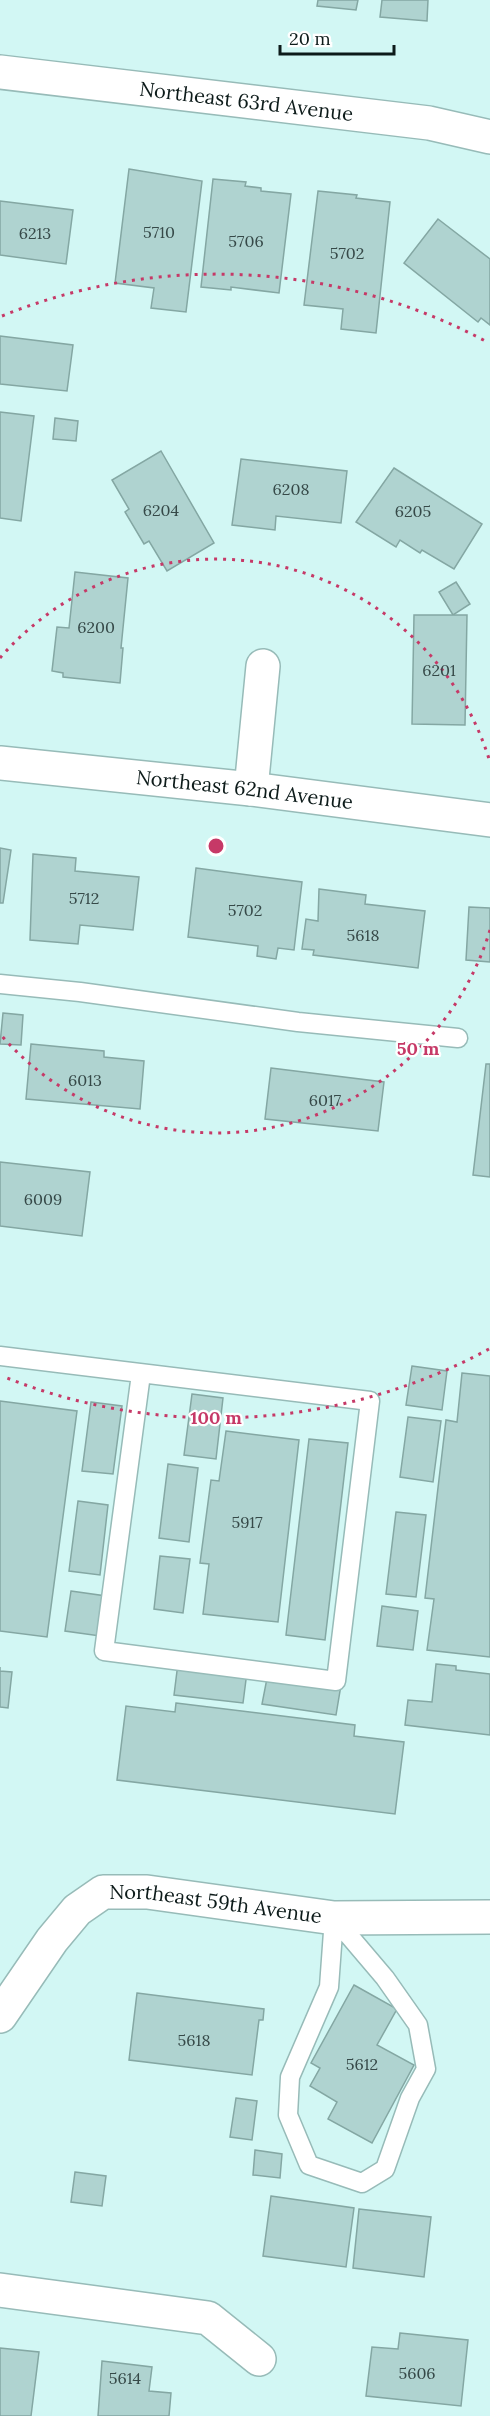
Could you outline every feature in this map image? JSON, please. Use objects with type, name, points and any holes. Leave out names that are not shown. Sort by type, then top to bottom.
[{"type":"street","name":"Northeast 63rd Avenue","points":[[0,72],[429,123],[490,137]]},
{"type":"street","points":[[251,789],[263,666]]},
{"type":"street","name":"Northeast 62nd Avenue","points":[[0,763],[251,789],[490,820]]},
{"type":"street","name":"Northeast 59th Avenue","points":[[0,2016],[52,1940],[77,1910],[103,1892],[147,1892],[333,1918],[490,1917]]},
{"type":"street","points":[[0,2290],[207,2318],[259,2359]]},
{"type":"lane","points":[[0,984],[80,992],[298,1022],[458,1038]]},
{"type":"lane","points":[[0,1356],[370,1401],[336,1681],[104,1651],[141,1374]]},
{"type":"lane","points":[[333,1918],[385,1978],[418,2025],[426,2068],[410,2098],[385,2169],[362,2183],[309,2165],[288,2115],[290,2077],[329,1987],[333,1918]]},
{"type":"building","points":[[318,0],[358,0],[356,10],[317,6]]},
{"type":"building","points":[[382,0],[428,0],[427,21],[380,17]]},
{"type":"building","points":[[129,169],[202,181],[186,312],[151,308],[154,288],[115,283]]},
{"type":"building","points":[[213,179],[246,182],[245,186],[261,188],[261,191],[291,194],[279,293],[231,287],[231,290],[201,287]]},
{"type":"building","points":[[318,191],[357,195],[356,198],[390,202],[376,333],[341,329],[343,309],[304,305]]},
{"type":"building","points":[[0,201],[73,210],[66,264],[0,255]]},
{"type":"building","points":[[438,219],[490,259],[490,325],[481,318],[478,322],[404,263]]},
{"type":"building","points":[[0,336],[73,345],[67,391],[0,384]]},
{"type":"building","points":[[0,412],[34,416],[21,521],[0,518]]},
{"type":"building","points":[[55,418],[78,421],[76,441],[53,439]]},
{"type":"building","points":[[161,451],[214,543],[167,571],[149,541],[144,544],[125,512],[129,509],[112,480]]},
{"type":"building","points":[[241,459],[347,471],[341,523],[276,516],[275,530],[232,525]]},
{"type":"building","points":[[394,468],[482,524],[454,569],[422,550],[420,553],[400,540],[396,547],[356,522]]},
{"type":"building","points":[[75,572],[128,578],[120,683],[63,677],[63,673],[52,671],[57,627],[69,628]]},
{"type":"building","points":[[456,582],[470,604],[453,615],[439,592]]},
{"type":"building","points":[[414,615],[467,615],[465,725],[412,724]]},
{"type":"building","points":[[0,848],[11,850],[3,903],[0,903]]},
{"type":"building","points":[[33,854],[76,858],[75,871],[139,877],[133,930],[80,925],[78,944],[30,940]]},
{"type":"building","points":[[196,868],[302,882],[294,950],[278,948],[276,959],[257,956],[258,946],[188,937]]},
{"type":"building","points":[[319,889],[366,895],[365,904],[425,911],[418,968],[313,955],[314,950],[302,949],[306,919],[318,921]]},
{"type":"building","points":[[469,907],[490,908],[490,962],[466,960]]},
{"type":"building","points":[[3,1013],[23,1015],[21,1045],[0,1044]]},
{"type":"building","points":[[31,1044],[104,1051],[104,1057],[144,1061],[140,1109],[26,1099]]},
{"type":"building","points":[[486,1064],[490,1064],[490,1177],[473,1175]]},
{"type":"building","points":[[271,1068],[384,1082],[378,1131],[265,1119]]},
{"type":"building","points":[[0,1162],[90,1172],[82,1236],[0,1226]]},
{"type":"building","points":[[412,1366],[447,1371],[442,1410],[406,1405]]},
{"type":"building","points":[[462,1373],[490,1376],[490,1657],[427,1650],[434,1599],[425,1598],[446,1420],[457,1422]]},
{"type":"building","points":[[192,1394],[223,1398],[216,1459],[184,1455]]},
{"type":"building","points":[[0,1401],[77,1411],[47,1637],[0,1631]]},
{"type":"building","points":[[91,1402],[122,1406],[113,1474],[82,1471]]},
{"type":"building","points":[[408,1417],[441,1421],[433,1482],[400,1477]]},
{"type":"building","points":[[226,1431],[299,1440],[278,1622],[203,1614],[209,1564],[200,1563],[211,1480],[219,1481]]},
{"type":"building","points":[[309,1439],[348,1443],[325,1640],[286,1635]]},
{"type":"building","points":[[168,1464],[198,1468],[189,1542],[159,1538]]},
{"type":"building","points":[[78,1501],[108,1505],[100,1575],[69,1571]]},
{"type":"building","points":[[396,1512],[426,1515],[416,1597],[386,1594]]},
{"type":"building","points":[[160,1556],[190,1559],[183,1613],[154,1609]]},
{"type":"building","points":[[71,1591],[106,1596],[100,1636],[65,1631]]},
{"type":"building","points":[[382,1606],[418,1611],[413,1650],[377,1646]]},
{"type":"building","points":[[178,1663],[247,1672],[243,1703],[174,1695]]},
{"type":"building","points":[[436,1664],[456,1666],[456,1670],[490,1674],[490,1735],[405,1725],[408,1700],[432,1702]]},
{"type":"building","points":[[0,1671],[12,1672],[8,1708],[0,1707]]},
{"type":"building","points":[[268,1673],[341,1685],[336,1715],[262,1704]]},
{"type":"building","points":[[176,1703],[355,1725],[354,1736],[404,1742],[395,1814],[117,1780],[126,1706],[175,1712]]},
{"type":"building","points":[[354,1985],[397,2009],[377,2045],[414,2065],[372,2143],[328,2119],[337,2102],[310,2086],[320,2068],[311,2063]]},
{"type":"building","points":[[137,1993],[264,2009],[263,2020],[259,2020],[252,2075],[129,2060]]},
{"type":"building","points":[[236,2098],[257,2101],[252,2140],[230,2137]]},
{"type":"building","points":[[255,2150],[282,2154],[280,2178],[253,2175]]},
{"type":"building","points":[[75,2172],[106,2176],[102,2206],[71,2202]]},
{"type":"building","points":[[271,2196],[354,2208],[346,2267],[263,2256]]},
{"type":"building","points":[[359,2209],[431,2217],[424,2277],[353,2268]]},
{"type":"building","points":[[400,2333],[468,2340],[461,2406],[366,2396],[372,2347],[398,2349]]},
{"type":"building","points":[[0,2348],[39,2352],[31,2416],[0,2416]]},
{"type":"building","points":[[102,2361],[152,2367],[149,2391],[171,2393],[169,2416],[98,2416]]}]
